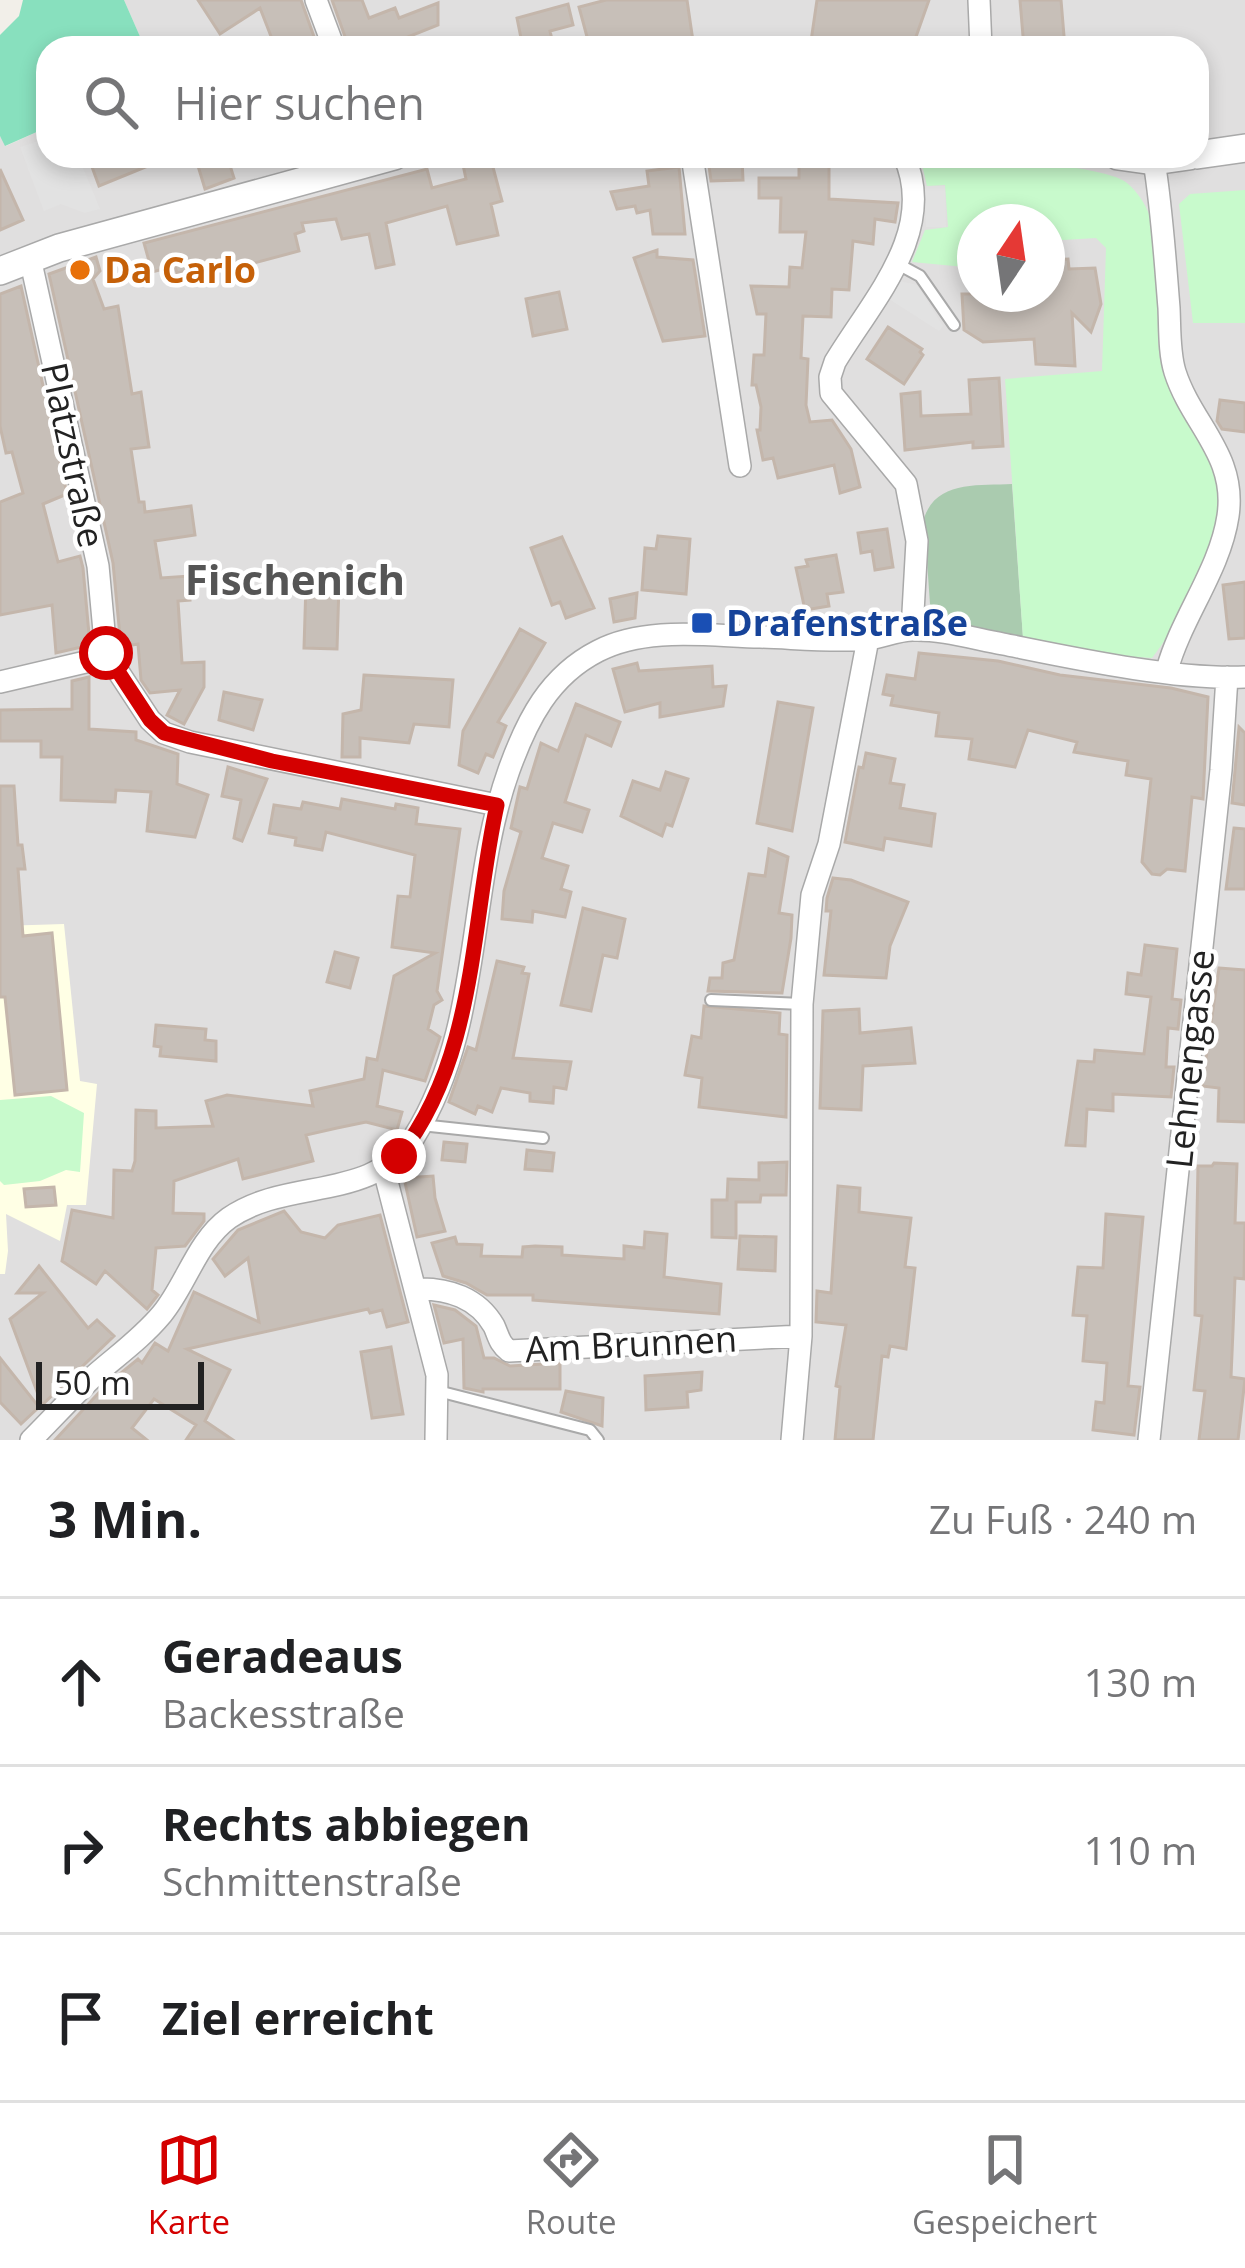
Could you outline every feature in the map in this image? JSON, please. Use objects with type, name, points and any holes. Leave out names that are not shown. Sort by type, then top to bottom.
[{"type":"street","points":[[316,0],[330,36]]},
{"type":"street","points":[[979,0],[980,36]]},
{"type":"street","points":[[1209,154],[1245,148]]},
{"type":"street","points":[[0,272],[30,258],[343,168]]},
{"type":"street","points":[[694,168],[740,466]]},
{"type":"street","points":[[909,168],[915,218],[896,263],[830,377],[831,393],[906,484],[917,541],[912,630]]},
{"type":"street","points":[[1155,168],[1173,368],[1188,406],[1233,456],[1228,518],[1167,670]]},
{"type":"street","name":"Platzstraße","points":[[30,258],[98,566],[106,653],[118,676],[164,733],[497,805]]},
{"type":"street","points":[[32,1440],[166,1310],[224,1222],[253,1204],[363,1179],[384,1170],[399,1156],[420,1125],[461,1018],[497,805],[529,719],[547,690],[576,664],[602,649],[639,638],[868,639],[912,630],[1236,677]]},
{"type":"street","points":[[792,1440],[801,1336],[802,1004],[812,895],[829,844],[868,639]]},
{"type":"street","points":[[0,682],[106,653]]},
{"type":"street","name":"Lehnengasse","points":[[1149,1440],[1221,770],[1236,677]]},
{"type":"street","points":[[384,1170],[417,1289],[438,1391],[436,1440]]},
{"type":"street","name":"Am Brunnen","points":[[417,1289],[441,1288],[463,1297],[483,1311],[501,1346],[509,1351],[801,1336]]},
{"type":"lane","points":[[896,263],[920,276],[954,325]]},
{"type":"lane","points":[[711,1000],[802,1004]]},
{"type":"lane","points":[[420,1125],[543,1138]]},
{"type":"lane","points":[[438,1391],[590,1430],[598,1440]]},
{"type":"shaded area","points":[[124,0],[1245,0],[1245,1440],[0,1440],[0,136],[6,146],[36,132],[36,168],[1209,168],[1209,36],[140,36]]},
{"type":"shaded area","points":[[36,142],[36,168],[83,168],[100,209],[85,213],[61,204],[44,211],[20,147]]},
{"type":"shaded area","points":[[925,186],[945,186],[946,227],[926,227]]},
{"type":"shaded area","points":[[900,281],[917,285],[943,326],[939,331],[889,299]]},
{"type":"shaded area","points":[[1012,484],[1023,638],[945,626],[930,604],[924,518],[938,497],[949,491]]},
{"type":"shaded area","points":[[64,924],[80,1081],[97,1084],[86,1205],[67,1205],[60,1241],[6,1214],[8,1251],[5,1274],[0,1274],[0,926]]},
{"type":"green space","points":[[23,0],[124,0],[140,36],[36,36],[36,132],[5,146],[0,136],[0,35],[19,16]]},
{"type":"green space","points":[[923,168],[1090,170],[1127,183],[1151,220],[1165,379],[1207,456],[1220,497],[1217,533],[1203,571],[1152,658],[1107,655],[1023,638],[1005,379],[1102,371],[1106,248],[1096,238],[1065,240],[1065,204],[957,204],[957,266],[912,262],[925,230],[948,227],[945,185],[927,186]]},
{"type":"green space","points":[[1245,190],[1245,323],[1193,323],[1179,204],[1190,194]]},
{"type":"green space","points":[[51,1096],[84,1113],[80,1172],[66,1170],[40,1181],[4,1185],[0,1181],[0,1100]]},
{"type":"building","points":[[198,0],[301,0],[314,36],[271,36],[260,8],[220,34]]},
{"type":"building","points":[[332,0],[362,0],[369,18],[395,8],[399,18],[438,3],[438,25],[410,36],[345,36]]},
{"type":"building","points":[[606,0],[687,0],[692,36],[587,36],[579,7]]},
{"type":"building","points":[[817,0],[929,0],[916,36],[812,36]]},
{"type":"building","points":[[1020,0],[1061,0],[1064,36],[1023,36]]},
{"type":"building","points":[[568,4],[573,25],[550,31],[551,36],[521,36],[517,18]]},
{"type":"building","points":[[92,168],[143,168],[99,186]]},
{"type":"building","points":[[199,168],[231,168],[234,178],[205,189]]},
{"type":"building","points":[[464,168],[493,168],[502,201],[491,204],[498,235],[457,244],[447,206],[386,223],[394,264],[376,268],[369,234],[342,239],[336,219],[302,223],[304,231],[295,234],[299,251],[197,273],[196,268],[177,273],[175,266],[152,272],[144,243],[427,169],[432,188],[466,179]]},
{"type":"building","points":[[679,168],[685,234],[653,234],[650,210],[617,209],[611,192],[649,186],[647,171]]},
{"type":"building","points":[[709,168],[742,168],[743,180],[711,181]]},
{"type":"building","points":[[799,168],[829,168],[829,199],[898,203],[895,222],[875,219],[873,244],[853,241],[849,290],[832,289],[831,317],[803,316],[801,358],[808,359],[810,422],[832,420],[851,449],[860,487],[840,493],[834,465],[778,478],[773,458],[763,460],[757,430],[761,407],[756,385],[752,385],[754,355],[764,355],[766,314],[757,314],[751,286],[789,287],[790,267],[802,268],[806,232],[780,232],[781,198],[759,198],[759,178],[799,178]]},
{"type":"building","points":[[0,169],[23,220],[0,230]]},
{"type":"building","points":[[657,250],[657,257],[693,260],[705,336],[663,341],[634,258]]},
{"type":"building","points":[[96,257],[100,271],[93,279],[104,309],[118,306],[132,394],[141,392],[149,447],[131,449],[139,502],[144,502],[145,512],[191,506],[195,535],[155,541],[161,578],[189,576],[190,600],[178,601],[182,663],[204,662],[204,687],[184,724],[167,715],[180,690],[150,693],[141,680],[138,644],[121,647],[113,563],[49,274]]},
{"type":"building","points":[[1065,259],[1069,269],[1095,268],[1101,304],[1091,332],[1072,313],[1075,366],[1036,364],[1034,339],[983,342],[964,330],[963,312],[1065,312]]},
{"type":"building","points":[[21,286],[67,494],[43,504],[58,562],[80,556],[83,568],[90,645],[56,653],[52,605],[0,615],[0,502],[23,493],[0,426],[0,294]]},
{"type":"building","points":[[559,292],[567,329],[533,336],[526,299]]},
{"type":"building","points":[[888,327],[922,349],[923,355],[904,384],[867,359]]},
{"type":"building","points":[[999,378],[1003,446],[973,448],[973,442],[905,450],[901,394],[920,392],[921,416],[971,414],[969,380]]},
{"type":"building","points":[[1220,400],[1245,403],[1245,432],[1222,429],[1217,421]]},
{"type":"building","points":[[887,529],[893,567],[875,570],[872,551],[861,553],[858,533]]},
{"type":"building","points":[[658,536],[690,539],[686,594],[642,590],[645,548],[656,549]]},
{"type":"building","points":[[562,537],[594,608],[566,618],[560,602],[552,605],[531,548]]},
{"type":"building","points":[[836,555],[843,592],[827,594],[829,606],[805,610],[796,568],[808,566],[806,560]]},
{"type":"building","points":[[1245,582],[1245,638],[1229,639],[1223,585]]},
{"type":"building","points":[[306,584],[339,585],[337,649],[304,648]]},
{"type":"building","points":[[637,593],[635,618],[614,622],[610,599]]},
{"type":"building","points":[[520,629],[545,643],[498,722],[506,726],[493,757],[486,754],[478,773],[459,765],[463,731]]},
{"type":"building","points":[[919,653],[998,661],[1208,697],[1203,799],[1192,797],[1185,871],[1167,869],[1152,874],[1142,862],[1151,779],[1126,775],[1128,761],[1074,752],[1077,742],[1028,730],[1015,767],[969,759],[972,739],[936,736],[939,713],[891,705],[893,696],[883,694],[887,675],[915,679]]},
{"type":"building","points":[[637,663],[639,671],[712,666],[713,687],[726,686],[723,706],[660,717],[660,703],[625,712],[613,669]]},
{"type":"building","points":[[364,675],[453,680],[449,727],[414,724],[409,743],[360,738],[360,757],[342,757],[343,714],[361,710]]},
{"type":"building","points":[[89,677],[89,729],[136,732],[136,740],[178,754],[177,784],[208,795],[195,837],[147,831],[151,792],[116,790],[115,802],[61,800],[62,757],[41,757],[41,741],[0,741],[0,710],[72,709],[72,681]]},
{"type":"building","points":[[224,692],[262,700],[253,730],[219,720]]},
{"type":"building","points":[[778,702],[813,708],[792,831],[757,823]]},
{"type":"building","points":[[576,704],[620,722],[611,746],[586,735],[565,802],[589,810],[582,832],[553,823],[542,858],[568,866],[561,889],[571,892],[565,917],[533,911],[532,922],[502,919],[504,891],[521,832],[511,828],[520,787],[527,789],[541,743],[558,751]]},
{"type":"building","points":[[1239,727],[1245,733],[1245,805],[1232,803]]},
{"type":"building","points":[[866,753],[895,759],[890,783],[904,785],[900,808],[935,814],[931,846],[885,838],[883,850],[845,842]]},
{"type":"building","points":[[228,767],[267,779],[242,841],[234,838],[241,800],[222,796]]},
{"type":"building","points":[[666,772],[688,779],[672,826],[666,824],[662,836],[621,816],[633,781],[660,790]]},
{"type":"building","points":[[0,786],[14,786],[18,845],[22,845],[25,869],[18,869],[23,936],[52,933],[67,1090],[15,1095],[5,997],[0,997]]},
{"type":"building","points":[[342,799],[395,809],[396,804],[418,808],[416,824],[460,829],[437,991],[442,1000],[434,1005],[428,1029],[440,1037],[425,1081],[383,1070],[377,1106],[402,1112],[397,1130],[366,1122],[306,1135],[313,1161],[243,1179],[238,1159],[174,1181],[173,1213],[204,1214],[204,1221],[185,1246],[156,1248],[152,1290],[158,1295],[147,1309],[105,1271],[96,1284],[62,1261],[72,1210],[113,1218],[114,1170],[132,1171],[135,1161],[136,1110],[156,1111],[156,1128],[213,1126],[206,1101],[227,1095],[313,1106],[310,1091],[364,1079],[367,1058],[377,1060],[394,976],[435,953],[392,947],[398,896],[410,897],[415,855],[326,832],[322,850],[269,833],[274,805],[301,809],[303,802],[340,809]]},
{"type":"building","points":[[1234,828],[1245,829],[1245,889],[1226,889]]},
{"type":"building","points":[[769,849],[788,857],[779,913],[792,915],[791,938],[782,993],[708,991],[710,978],[722,978],[723,963],[734,960],[749,874],[765,876]]},
{"type":"building","points":[[833,878],[908,902],[890,946],[886,978],[824,975],[831,911],[826,911],[827,898]]},
{"type":"building","points":[[583,908],[625,919],[617,958],[603,955],[591,1011],[561,1005]]},
{"type":"building","points":[[1145,945],[1177,949],[1172,999],[1181,1000],[1178,1029],[1168,1028],[1166,1067],[1174,1067],[1171,1097],[1113,1094],[1113,1111],[1087,1109],[1085,1146],[1066,1145],[1078,1061],[1094,1062],[1095,1050],[1144,1054],[1151,997],[1126,994],[1128,973],[1141,975]]},
{"type":"building","points":[[335,952],[358,958],[350,988],[327,982]]},
{"type":"building","points":[[497,961],[524,967],[522,973],[529,974],[513,1058],[571,1062],[566,1089],[554,1087],[553,1103],[530,1101],[530,1093],[501,1088],[492,1112],[478,1106],[475,1114],[449,1102],[468,1047],[476,1050]]},
{"type":"building","points":[[1219,968],[1245,970],[1245,1122],[1218,1121],[1219,1088],[1202,1086]]},
{"type":"building","points":[[704,1006],[780,1013],[779,1034],[787,1035],[786,1117],[699,1107],[702,1078],[685,1075],[692,1036],[701,1038]]},
{"type":"building","points":[[859,1009],[860,1033],[911,1028],[915,1063],[863,1066],[861,1110],[820,1108],[823,1011]]},
{"type":"building","points":[[156,1025],[206,1029],[205,1040],[216,1041],[216,1061],[160,1056],[161,1047],[154,1046]]},
{"type":"building","points":[[444,1142],[467,1144],[465,1162],[442,1160]]},
{"type":"building","points":[[527,1150],[554,1153],[552,1171],[525,1169]]},
{"type":"building","points":[[787,1162],[786,1195],[736,1202],[736,1238],[712,1237],[712,1200],[727,1200],[728,1179],[759,1180],[759,1163]]},
{"type":"building","points":[[1237,1164],[1235,1223],[1245,1223],[1244,1279],[1235,1278],[1231,1377],[1245,1379],[1238,1440],[1199,1440],[1205,1391],[1194,1390],[1202,1316],[1195,1315],[1198,1166]]},
{"type":"building","points":[[433,1176],[445,1231],[417,1237],[404,1178]]},
{"type":"building","points":[[838,1186],[860,1188],[859,1212],[911,1218],[905,1267],[915,1268],[906,1349],[890,1346],[888,1357],[882,1356],[873,1440],[835,1440],[840,1387],[836,1386],[846,1325],[816,1322],[817,1291],[831,1293]]},
{"type":"building","points":[[54,1187],[56,1205],[26,1207],[24,1189]]},
{"type":"building","points":[[284,1211],[301,1232],[325,1238],[338,1225],[380,1215],[408,1322],[387,1327],[382,1310],[370,1313],[368,1309],[187,1349],[230,1370],[205,1421],[233,1440],[186,1440],[196,1425],[154,1399],[132,1428],[147,1440],[55,1440],[105,1386],[138,1359],[142,1363],[155,1343],[168,1351],[194,1292],[259,1322],[248,1258],[225,1276],[213,1259],[238,1230]]},
{"type":"building","points":[[1106,1214],[1143,1217],[1128,1386],[1140,1387],[1134,1435],[1093,1430],[1096,1402],[1104,1403],[1107,1363],[1083,1361],[1087,1316],[1073,1315],[1078,1267],[1103,1268]]},
{"type":"building","points":[[645,1232],[667,1234],[664,1277],[721,1284],[719,1314],[533,1300],[533,1295],[487,1295],[443,1276],[432,1243],[455,1237],[457,1244],[482,1245],[481,1256],[522,1257],[523,1247],[535,1246],[562,1247],[562,1255],[624,1259],[624,1246],[644,1248]]},
{"type":"building","points":[[740,1236],[776,1237],[775,1271],[738,1269]]},
{"type":"building","points":[[39,1266],[88,1328],[97,1320],[114,1336],[42,1405],[10,1319],[43,1293],[17,1293]]},
{"type":"building","points":[[434,1305],[455,1310],[476,1326],[484,1358],[510,1366],[560,1363],[560,1389],[483,1392],[464,1388],[463,1339],[444,1343]]},
{"type":"building","points":[[391,1347],[403,1414],[372,1418],[361,1352]]},
{"type":"building","points":[[0,1358],[39,1407],[21,1424],[0,1402]]},
{"type":"building","points":[[702,1372],[701,1390],[687,1392],[688,1407],[646,1410],[645,1376]]},
{"type":"building","points":[[566,1391],[603,1398],[602,1426],[561,1412]]},
{"type":"place","name":"Da Carlo","points":[[80,270]]},
{"type":"place","name":"Drafenstraße","points":[[702,623]]},
{"type":"district","name":"Fischenich","points":[[295,580]]},
{"type":"route","points":[[106,653],[118,676],[164,733],[272,761],[497,805],[461,1018],[420,1125],[399,1156]]}]
